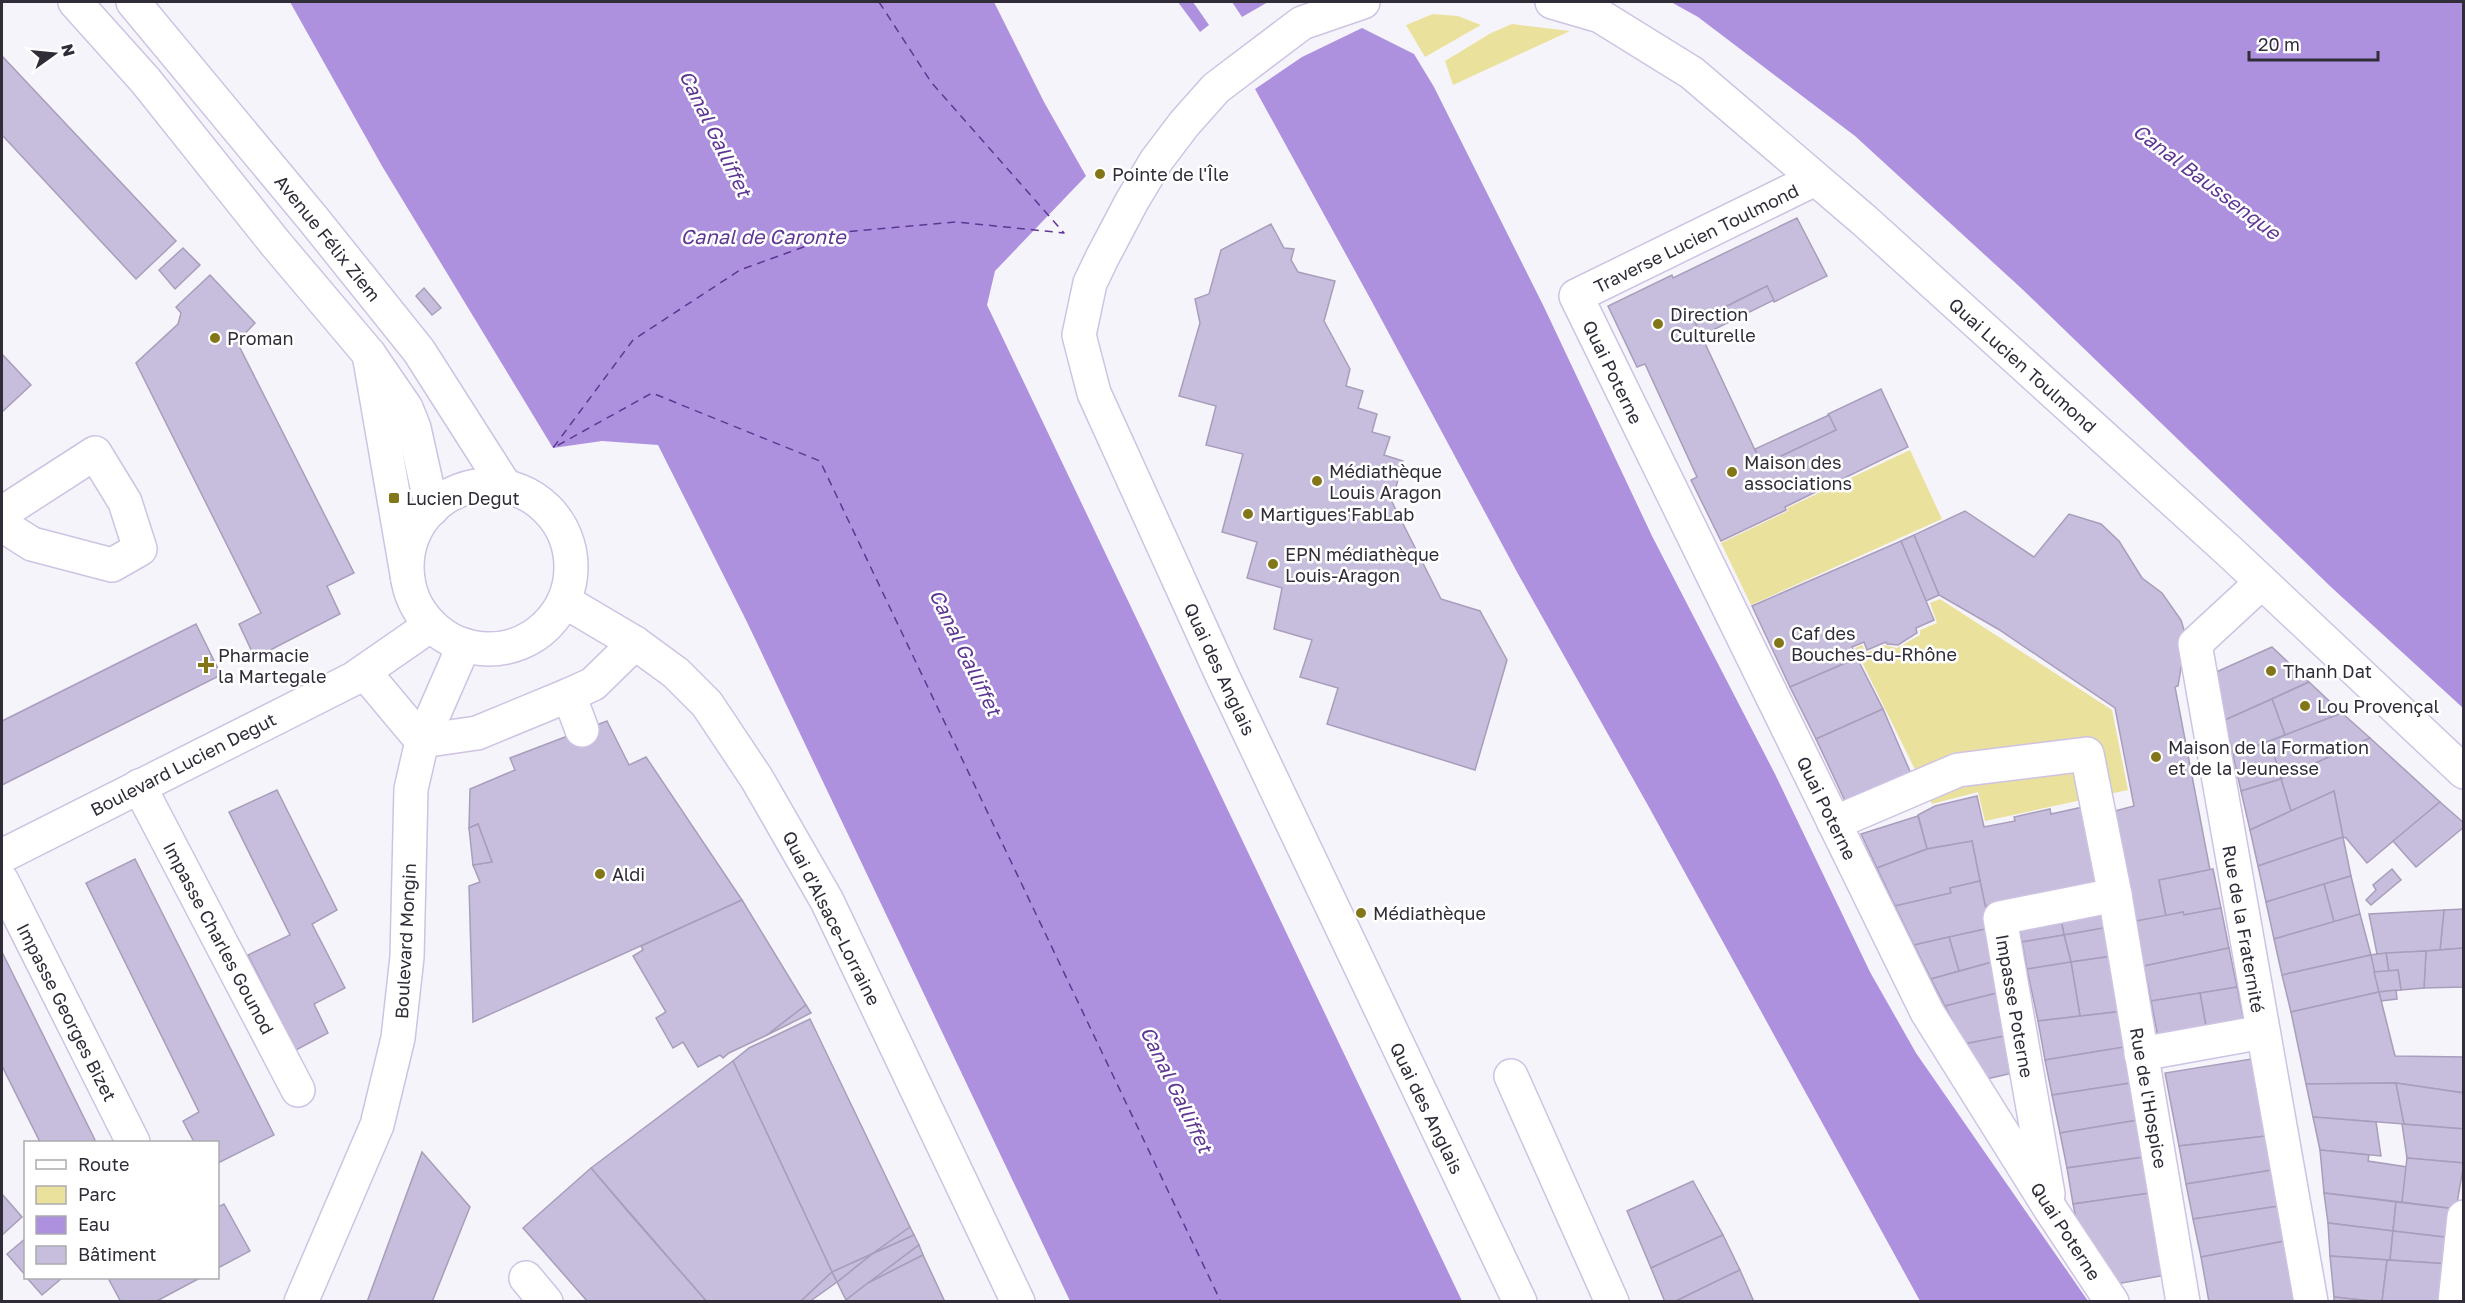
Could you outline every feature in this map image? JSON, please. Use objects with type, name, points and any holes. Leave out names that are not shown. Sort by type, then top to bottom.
[{"type":"street","points":[[75,2],[145,80],[276,244],[369,354],[406,408],[414,428],[432,509]]},
{"type":"street","name":"Avenue Félix Ziem","points":[[134,2],[419,351],[505,486]]},
{"type":"street","name":"Quai des Anglais","points":[[1363,2],[1302,23],[1255,56],[1216,88],[1184,124],[1156,161],[1132,201],[1090,283],[1079,335],[1094,393],[1222,675],[1520,1302]]},
{"type":"street","name":"Quai Lucien Toulmond","points":[[1552,2],[1600,16],[1692,73],[1865,221],[2229,551],[2463,772]]},
{"type":"street","name":"Traverse Lucien Toulmond","points":[[1576,296],[1815,180]]},
{"type":"street","name":"Quai Poterne","points":[[1576,296],[1927,1012],[2051,1210],[2112,1302]]},
{"type":"street","points":[[369,354],[408,580],[416,604],[431,625],[446,637],[464,645],[487,650],[511,646],[532,637],[551,621],[564,601],[570,578],[570,553],[563,530],[548,510],[529,495],[505,486],[478,485],[453,493],[432,509],[416,530],[409,552],[408,580]]},
{"type":"street","points":[[2,513],[95,453],[125,502],[140,549],[112,565],[32,544],[2,525]]},
{"type":"street","name":"Rue de la Fraternité","points":[[2261,583],[2195,644],[2311,1302]]},
{"type":"street","name":"Quai d'Alsace-Lorraine","points":[[564,601],[635,643],[675,673],[707,704],[787,828],[827,900],[1018,1302]]},
{"type":"street","name":"Boulevard Lucien Degut","points":[[2,856],[365,672],[431,625]]},
{"type":"street","points":[[365,672],[422,741],[477,733],[593,684],[635,643]]},
{"type":"street","name":"Boulevard Mongin","points":[[301,1302],[377,1125],[398,1038],[407,957],[411,789],[422,741],[464,645]]},
{"type":"street","points":[[569,695],[582,730]]},
{"type":"street","name":"Rue de l'Hospice","points":[[1834,823],[1959,770],[2087,754],[2115,895],[2183,1302]]},
{"type":"street","name":"Impasse Charles Gounod","points":[[139,786],[298,1090]]},
{"type":"street","name":"Impasse Georges Bizet","points":[[2,881],[132,1141]]},
{"type":"street","name":"Impasse Poterne","points":[[2051,1210],[2000,918],[2115,895]]},
{"type":"street","points":[[2141,1054],[2263,1032]]},
{"type":"street","points":[[1511,1076],[1612,1302]]},
{"type":"street","points":[[2455,1302],[2463,1217]]},
{"type":"green space","points":[[1433,14],[1458,16],[1481,25],[1425,57],[1406,25]]},
{"type":"green space","points":[[1512,24],[1570,31],[1453,85],[1445,61],[1491,33]]},
{"type":"green space","points":[[1910,450],[1942,519],[1751,605],[1721,543],[1788,511],[1787,508]]},
{"type":"green space","points":[[1940,599],[2112,710],[2128,790],[1985,821],[1978,792],[1932,804],[1855,648],[1862,645],[1866,653],[1884,645],[1897,648],[1920,635],[1920,630],[1937,623],[1930,603]]},
{"type":"water","name":"Canal de Caronte","points":[[290,2],[994,2],[1044,102],[1086,176],[995,271],[987,305],[1462,1301],[1070,1301],[746,620],[658,445],[602,441],[553,448],[382,166]]},
{"type":"water","points":[[1178,2],[1193,2],[1209,25],[1200,32]]},
{"type":"water","points":[[1232,2],[1268,2],[1242,17]]},
{"type":"water","name":"Canal Baussenque","points":[[1671,2],[2463,2],[2463,708],[2331,587],[2021,288],[1855,136],[1698,17]]},
{"type":"water","points":[[1362,28],[1414,54],[1434,87],[1544,307],[1652,536],[1775,774],[1870,972],[1916,1053],[2088,1301],[1920,1301],[1517,572],[1255,89],[1302,57]]},
{"type":"building","points":[[2,56],[176,241],[136,279],[2,135]]},
{"type":"building","points":[[1797,218],[1827,276],[1774,302],[1767,286],[1695,322],[1762,465],[1836,430],[1828,414],[1881,389],[1908,447],[1721,541],[1691,480],[1697,477],[1645,364],[1637,367],[1608,306],[1672,275],[1673,278]]},
{"type":"building","name":"Médiathèque Louis Aragon","points":[[1271,224],[1284,248],[1294,249],[1291,260],[1298,272],[1335,281],[1324,321],[1350,369],[1346,386],[1363,391],[1358,408],[1377,414],[1372,432],[1390,437],[1384,455],[1403,461],[1392,502],[1441,599],[1480,611],[1507,660],[1475,770],[1327,724],[1338,688],[1300,677],[1312,640],[1274,629],[1282,588],[1247,578],[1257,542],[1222,532],[1243,454],[1206,445],[1216,406],[1179,396],[1200,323],[1195,299],[1209,294],[1221,250]]},
{"type":"building","points":[[183,248],[200,265],[175,289],[159,270]]},
{"type":"building","points":[[210,275],[255,323],[237,342],[354,573],[327,586],[340,614],[255,658],[239,624],[261,613],[136,363],[178,324],[181,313],[176,307]]},
{"type":"building","points":[[1767,286],[1774,300],[1701,336],[1695,322]]},
{"type":"building","points":[[424,288],[441,308],[432,315],[416,296]]},
{"type":"building","points":[[2,354],[31,385],[2,412]]},
{"type":"building","points":[[1829,415],[1836,430],[1762,465],[1755,449]]},
{"type":"building","name":"Maison de la Formation et de la Jeunesse","points":[[1965,511],[2034,557],[2069,514],[2101,524],[2119,541],[2142,578],[2162,593],[2181,620],[2185,633],[2183,656],[2178,686],[2175,687],[2210,870],[2159,880],[2166,916],[2136,921],[2111,812],[2134,806],[2115,708],[1998,629],[1939,595],[1914,535]]},
{"type":"building","points":[[1914,535],[1939,595],[1926,601],[1901,541]]},
{"type":"building","points":[[1901,541],[1934,620],[1916,628],[1917,633],[1898,645],[1886,642],[1867,650],[1864,642],[1852,647],[1857,658],[1790,687],[1752,606]]},
{"type":"building","points":[[196,624],[221,675],[2,785],[2,721]]},
{"type":"building","points":[[2272,647],[2309,682],[2225,720],[2214,673]]},
{"type":"building","points":[[1857,658],[1883,709],[1816,739],[1790,687]]},
{"type":"building","points":[[2309,682],[2342,713],[2285,735],[2272,699]]},
{"type":"building","points":[[2272,699],[2285,735],[2233,755],[2225,720]]},
{"type":"building","points":[[1883,709],[1912,776],[1846,803],[1816,739]]},
{"type":"building","points":[[2342,713],[2370,738],[2281,779],[2270,741]]},
{"type":"building","name":"Aldi","points":[[607,721],[629,765],[646,757],[742,900],[473,1022],[469,886],[480,882],[473,865],[492,862],[478,824],[469,828],[470,789],[515,770],[510,758]]},
{"type":"building","points":[[2370,738],[2440,802],[2367,863],[2343,837],[2334,791],[2291,811],[2281,779]]},
{"type":"building","points":[[2270,741],[2281,779],[2241,791],[2233,755]]},
{"type":"building","points":[[2281,779],[2291,811],[2250,830],[2241,791]]},
{"type":"building","points":[[277,790],[337,910],[312,924],[345,988],[314,1004],[328,1033],[296,1050],[248,955],[290,935],[229,812]]},
{"type":"building","points":[[2334,791],[2343,837],[2258,866],[2250,830]]},
{"type":"building","points":[[1977,796],[1984,827],[2015,821],[2014,817],[2050,809],[2051,814],[2083,807],[2099,884],[1985,906],[1972,841],[1927,849],[1918,815],[1935,806]]},
{"type":"building","points":[[2440,802],[2464,823],[2464,827],[2416,867],[2393,841]]},
{"type":"building","points":[[1918,816],[1927,849],[1877,868],[1861,834]]},
{"type":"building","points":[[478,824],[492,862],[473,865],[469,828]]},
{"type":"building","points":[[2343,837],[2351,876],[2266,902],[2258,866]]},
{"type":"building","points":[[1972,841],[1980,881],[1950,888],[1951,893],[1895,906],[1877,868],[1927,849]]},
{"type":"building","points":[[135,859],[274,1135],[219,1162],[219,1141],[193,1141],[183,1121],[199,1112],[86,883]]},
{"type":"building","points":[[2213,869],[2221,908],[2166,916],[2159,880]]},
{"type":"building","points":[[2392,869],[2401,880],[2371,905],[2366,900],[2376,890],[2373,885]]},
{"type":"building","points":[[2351,876],[2360,914],[2334,922],[2324,884]]},
{"type":"building","points":[[1980,881],[1990,928],[1914,945],[1895,906],[1951,893],[1950,888]]},
{"type":"building","points":[[2324,884],[2334,922],[2274,939],[2266,902]]},
{"type":"building","points":[[742,900],[806,1005],[767,1035],[723,1058],[720,1055],[698,1067],[683,1042],[673,1048],[656,1018],[666,1012],[633,956],[643,950],[641,946]]},
{"type":"building","points":[[2103,900],[2109,927],[2064,935],[2059,909]]},
{"type":"building","points":[[2221,908],[2229,948],[2144,966],[2136,921]]},
{"type":"building","points":[[2059,909],[2064,935],[2022,942],[2017,918]]},
{"type":"building","points":[[2464,909],[2464,948],[2440,950],[2444,910]]},
{"type":"building","points":[[2444,910],[2440,950],[2377,954],[2369,914]]},
{"type":"building","points":[[2360,914],[2371,955],[2282,975],[2274,939]]},
{"type":"building","points":[[2109,927],[2113,956],[2071,962],[2064,935]]},
{"type":"building","points":[[1990,928],[1996,961],[1959,971],[1949,937]]},
{"type":"building","points":[[2064,935],[2071,962],[2027,969],[2022,942]]},
{"type":"building","points":[[1949,937],[1959,971],[1931,979],[1914,945]]},
{"type":"building","points":[[2229,948],[2237,987],[2151,1001],[2144,966]]},
{"type":"building","points":[[2464,948],[2464,987],[2424,988],[2426,951]]},
{"type":"building","points":[[2426,951],[2424,988],[2401,990],[2398,970],[2389,972],[2386,953]]},
{"type":"building","points":[[2,952],[96,1141],[40,1141],[2,1066]]},
{"type":"building","points":[[2386,953],[2389,972],[2374,972],[2370,955]]},
{"type":"building","points":[[2371,955],[2379,992],[2291,1012],[2282,975]]},
{"type":"building","points":[[2113,956],[2124,1011],[2080,1016],[2071,962]]},
{"type":"building","points":[[1996,961],[2001,992],[1945,1006],[1931,979]]},
{"type":"building","points":[[2071,962],[2080,1016],[2038,1021],[2027,969]]},
{"type":"building","points":[[2398,970],[2401,990],[2379,992],[2374,972]]},
{"type":"building","points":[[2237,987],[2245,1027],[2207,1032],[2200,993]]},
{"type":"building","points":[[2396,990],[2397,999],[2381,1001],[2379,992]]},
{"type":"building","points":[[2001,992],[2010,1035],[1964,1044],[1945,1006]]},
{"type":"building","points":[[2379,992],[2395,1056],[2464,1057],[2464,1093],[2396,1083],[2306,1084],[2291,1012]]},
{"type":"building","points":[[2200,993],[2207,1032],[2159,1043],[2151,1001]]},
{"type":"building","points":[[806,1005],[811,1013],[767,1035]]},
{"type":"building","points":[[2124,1011],[2130,1046],[2045,1060],[2038,1021]]},
{"type":"building","points":[[810,1019],[910,1227],[872,1254],[832,1272],[733,1061],[749,1048]]},
{"type":"building","points":[[2010,1035],[2017,1072],[1978,1081],[1964,1044]]},
{"type":"building","points":[[2130,1046],[2137,1082],[2052,1095],[2045,1060]]},
{"type":"building","points":[[2251,1059],[2266,1136],[2179,1146],[2165,1073]]},
{"type":"building","points":[[733,1061],[832,1272],[800,1302],[707,1302],[591,1168]]},
{"type":"building","points":[[2137,1082],[2144,1119],[2060,1133],[2052,1095]]},
{"type":"building","points":[[2396,1083],[2404,1124],[2313,1117],[2306,1084]]},
{"type":"building","points":[[2396,1083],[2464,1093],[2464,1129],[2404,1124]]},
{"type":"building","points":[[2313,1117],[2376,1122],[2381,1156],[2320,1150]]},
{"type":"building","points":[[2144,1119],[2151,1156],[2067,1168],[2060,1133]]},
{"type":"building","points":[[2402,1124],[2464,1129],[2464,1163],[2407,1158]]},
{"type":"building","points":[[2266,1136],[2272,1170],[2186,1184],[2179,1146]]},
{"type":"building","points":[[2320,1150],[2369,1155],[2368,1161],[2407,1167],[2402,1202],[2324,1193]]},
{"type":"building","points":[[422,1152],[470,1207],[432,1302],[367,1302]]},
{"type":"building","points":[[2151,1156],[2157,1192],[2073,1204],[2067,1168]]},
{"type":"building","points":[[2407,1158],[2464,1163],[2456,1209],[2402,1202]]},
{"type":"building","points":[[591,1168],[707,1302],[588,1302],[523,1228]]},
{"type":"building","points":[[2272,1170],[2279,1206],[2193,1219],[2186,1184]]},
{"type":"building","points":[[1693,1181],[1723,1235],[1651,1268],[1627,1211]]},
{"type":"building","points":[[2157,1192],[2172,1274],[2111,1285],[2081,1243],[2073,1204]]},
{"type":"building","points":[[2324,1193],[2396,1202],[2393,1231],[2328,1223]]},
{"type":"building","points":[[2,1194],[22,1217],[2,1235]]},
{"type":"building","points":[[2396,1202],[2456,1209],[2452,1238],[2393,1231]]},
{"type":"building","points":[[224,1204],[250,1251],[219,1267],[219,1206]]},
{"type":"building","points":[[2279,1206],[2285,1241],[2201,1257],[2193,1219]]},
{"type":"building","points":[[2328,1223],[2393,1231],[2390,1260],[2330,1256]]},
{"type":"building","points":[[910,1227],[914,1235],[872,1254]]},
{"type":"building","points":[[2393,1231],[2452,1238],[2450,1264],[2390,1260]]},
{"type":"building","points":[[914,1235],[919,1245],[846,1300],[837,1282],[872,1254]]},
{"type":"building","points":[[1723,1235],[1740,1270],[1674,1302],[1665,1302],[1651,1268]]},
{"type":"building","points":[[24,1240],[24,1274],[7,1254]]},
{"type":"building","points":[[2285,1241],[2297,1302],[2209,1302],[2201,1257]]},
{"type":"building","points":[[919,1245],[923,1255],[868,1283]]},
{"type":"building","points":[[872,1254],[837,1282],[832,1272]]},
{"type":"building","points":[[923,1255],[945,1302],[847,1302],[846,1300],[868,1283]]},
{"type":"building","points":[[2330,1256],[2387,1260],[2382,1302],[2334,1297]]},
{"type":"building","points":[[2387,1260],[2450,1264],[2447,1302],[2382,1302]]},
{"type":"building","points":[[1740,1270],[1754,1302],[1674,1302],[1723,1278]]},
{"type":"building","points":[[832,1272],[837,1282],[809,1302],[800,1302]]},
{"type":"building","points":[[28,1279],[61,1279],[42,1295]]},
{"type":"building","points":[[109,1279],[198,1279],[155,1302],[121,1302]]},
{"type":"building","points":[[2334,1297],[2379,1302],[2334,1302]]},
{"type":"ferry route","points":[[879,2],[931,82],[1064,233],[956,222],[845,232],[740,270],[633,340],[553,448],[652,393],[820,461],[1221,1302]]},
{"type":"place","name":"Pointe de l'Île","points":[[1100,174]]},
{"type":"place","name":"Direction Culturelle","points":[[1658,324]]},
{"type":"place","name":"Proman","points":[[215,338]]},
{"type":"place","name":"Maison des associations","points":[[1732,472]]},
{"type":"place","name":"Médiathèque Louis Aragon","points":[[1317,481]]},
{"type":"place","name":"Lucien Degut","points":[[394,498]]},
{"type":"place","name":"Martigues'FabLab","points":[[1248,514]]},
{"type":"place","name":"EPN médiathèque Louis-Aragon","points":[[1273,564]]},
{"type":"place","name":"Caf des Bouches-du-Rhône","points":[[1779,643]]},
{"type":"place","name":"Pharmacie la Martegale","points":[[206,665]]},
{"type":"place","name":"Thanh Dat","points":[[2271,671]]},
{"type":"place","name":"Lou Provençal","points":[[2305,706]]},
{"type":"place","name":"Maison de la Formation et de la Jeunesse","points":[[2156,757]]},
{"type":"place","name":"Aldi","points":[[600,874]]},
{"type":"place","name":"Médiathèque","points":[[1361,913]]},
{"type":"water label","name":"Canal Galliffet","points":[[716,133]]},
{"type":"water label","name":"Canal Galliffet","points":[[966,652]]},
{"type":"water label","name":"Canal Galliffet","points":[[1177,1089]]}]
